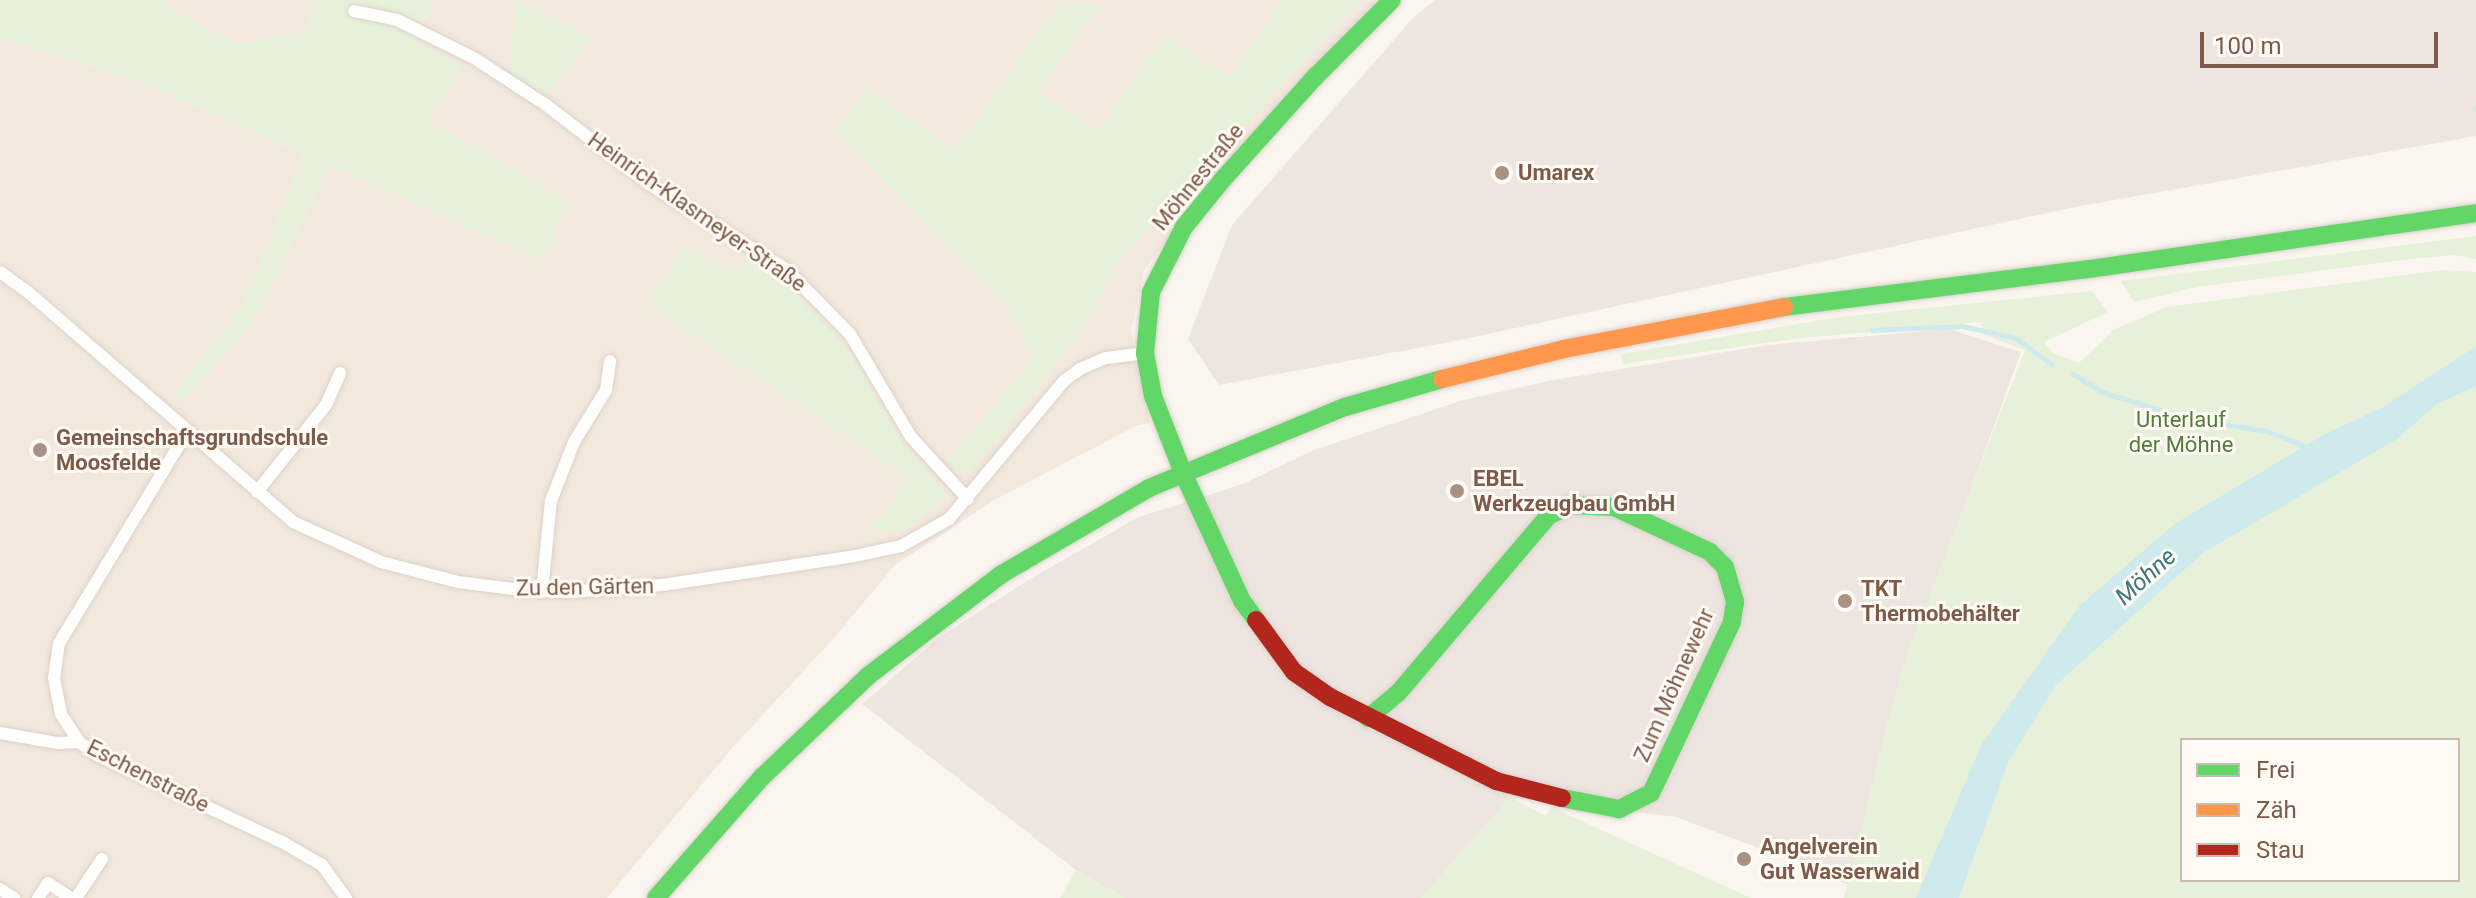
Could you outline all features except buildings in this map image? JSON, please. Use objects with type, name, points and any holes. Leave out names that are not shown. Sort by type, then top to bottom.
[{"type":"main road","name":"Möhnestraße","points":[[1183,473],[1153,396],[1145,353],[1151,292],[1184,227],[1306,86],[1392,0]]},
{"type":"main road","points":[[656,898],[762,777],[868,676],[950,611],[1026,558],[1094,517],[1183,473],[1371,398],[1564,349],[1786,307],[2089,269],[2476,213]]},
{"type":"main road","name":"Zum Möhnewehr","points":[[1183,473],[1242,601],[1273,648],[1294,672],[1368,718],[1496,781],[1567,800],[1619,809],[1651,793],[1732,622],[1735,602],[1725,567],[1710,552],[1614,507],[1583,503],[1548,516],[1399,692],[1368,718]]},
{"type":"street","name":"Heinrich-Klasmeyer-Straße","points":[[354,11],[397,20],[474,58],[546,105],[649,184],[787,270],[850,334],[911,437],[968,499]]},
{"type":"street","name":"Zu den Gärten","points":[[0,272],[29,293],[293,522],[381,562],[458,582],[542,592],[662,585],[876,553],[926,535],[949,519],[968,499],[1064,381],[1080,369],[1106,358],[1145,353]]},
{"type":"street","points":[[542,592],[551,501],[574,442],[606,390],[610,361]]},
{"type":"street","points":[[257,492],[326,405],[340,373]]},
{"type":"street","name":"Eschenstraße","points":[[187,432],[59,643],[55,661],[56,696],[61,714],[79,742],[99,756],[282,842],[322,865],[346,898]]},
{"type":"street","points":[[0,733],[58,743],[79,742]]},
{"type":"street","points":[[38,898],[48,883],[73,898],[102,859]]},
{"type":"street","points":[[0,889],[14,898]]},
{"type":"shaded area","points":[[166,0],[316,0],[307,31],[237,44],[165,5]]},
{"type":"shaded area","points":[[433,0],[1383,0],[1183,218],[1144,271],[1131,331],[1150,423],[1136,426],[996,499],[895,565],[833,639],[733,747],[607,898],[0,898],[0,38],[144,83],[304,155],[242,307],[176,393],[182,401],[254,321],[329,165],[542,260],[569,201],[427,120],[416,43]]},
{"type":"shaded area","points":[[1435,0],[2476,0],[2476,136],[2075,207],[1455,341],[1219,385],[1188,339],[1232,225],[1413,18]]},
{"type":"shaded area","points":[[1949,329],[2021,352],[1924,617],[1848,885],[1799,863],[1676,817],[1511,797],[1421,898],[1124,898],[1076,870],[862,704],[938,638],[1030,579],[1139,517],[1243,484],[1314,450],[1460,401],[1548,381],[1768,345]]},
{"type":"green space","points":[[0,0],[166,0],[165,5],[237,44],[307,31],[316,0],[433,0],[416,42],[463,66],[427,120],[569,201],[543,261],[329,165],[254,321],[182,401],[175,393],[242,307],[304,155],[144,83],[0,38]]},
{"type":"green space","points":[[515,0],[591,37],[546,95],[510,73]]},
{"type":"green space","points":[[1283,0],[1361,0],[1121,257],[1089,321],[967,477],[946,462],[1034,356],[1004,305],[835,130],[867,88],[955,149],[1058,4],[1100,4],[1039,92],[1098,131],[1164,36],[1229,76]]},
{"type":"green space","points":[[2476,236],[2476,259],[2453,255],[2401,260],[2197,287],[2134,302],[2121,281]]},
{"type":"green space","points":[[683,247],[737,275],[750,254],[783,280],[852,353],[903,443],[948,496],[904,531],[870,531],[909,478],[647,304]]},
{"type":"green space","name":"Unterlauf der Möhne","points":[[2443,270],[2476,272],[2476,898],[1844,898],[1909,648],[2025,350],[1982,334],[1981,322],[1792,339],[1623,364],[1621,354],[1839,317],[2092,291],[2108,312],[2044,342],[2053,353],[2079,363],[2113,330],[2167,307]]},
{"type":"green space","points":[[1510,797],[1546,816],[1551,807],[1751,898],[1421,898]]},
{"type":"green space","points":[[1076,870],[1124,898],[1060,898]]},
{"type":"water","name":"Möhne","points":[[2476,346],[2476,386],[2437,404],[2397,439],[2203,553],[2056,685],[2008,762],[1959,898],[1916,898],[1981,745],[2080,605],[2176,523],[2325,434],[2385,406]]},
{"type":"waterway","points":[[1872,330],[1962,326],[2016,338],[2051,364]]},
{"type":"waterway","points":[[2073,374],[2105,393],[2187,418],[2267,431],[2310,448]]},
{"type":"traffic: fast","points":[[1256,620],[1242,601],[1183,473],[1153,396],[1145,353],[1151,292],[1184,227],[1224,178],[1316,76],[1392,0]]},
{"type":"traffic: fast","points":[[1784,307],[2089,269],[2476,213]]},
{"type":"traffic: fast","points":[[656,898],[762,777],[868,676],[1002,574],[1149,488],[1345,407],[1442,379]]},
{"type":"traffic: fast","points":[[1368,718],[1399,692],[1548,516],[1571,505],[1614,507],[1710,552],[1725,567],[1735,602],[1732,622],[1651,793],[1619,809],[1562,798]]},
{"type":"traffic: slow","points":[[1442,379],[1564,349],[1784,307]]},
{"type":"traffic: jam","points":[[1256,620],[1294,672],[1330,697],[1496,781],[1562,798]]},
{"type":"place","name":"Umarex","points":[[1502,173]]},
{"type":"place","name":"Gemeinschaftsgrundschule Moosfelde","points":[[40,450]]},
{"type":"place","name":"EBEL Werkzeugbau GmbH","points":[[1457,491]]},
{"type":"place","name":"TKT Thermobehälter","points":[[1845,601]]},
{"type":"place","name":"Angelverein Gut Wasserwaid","points":[[1744,859]]}]
